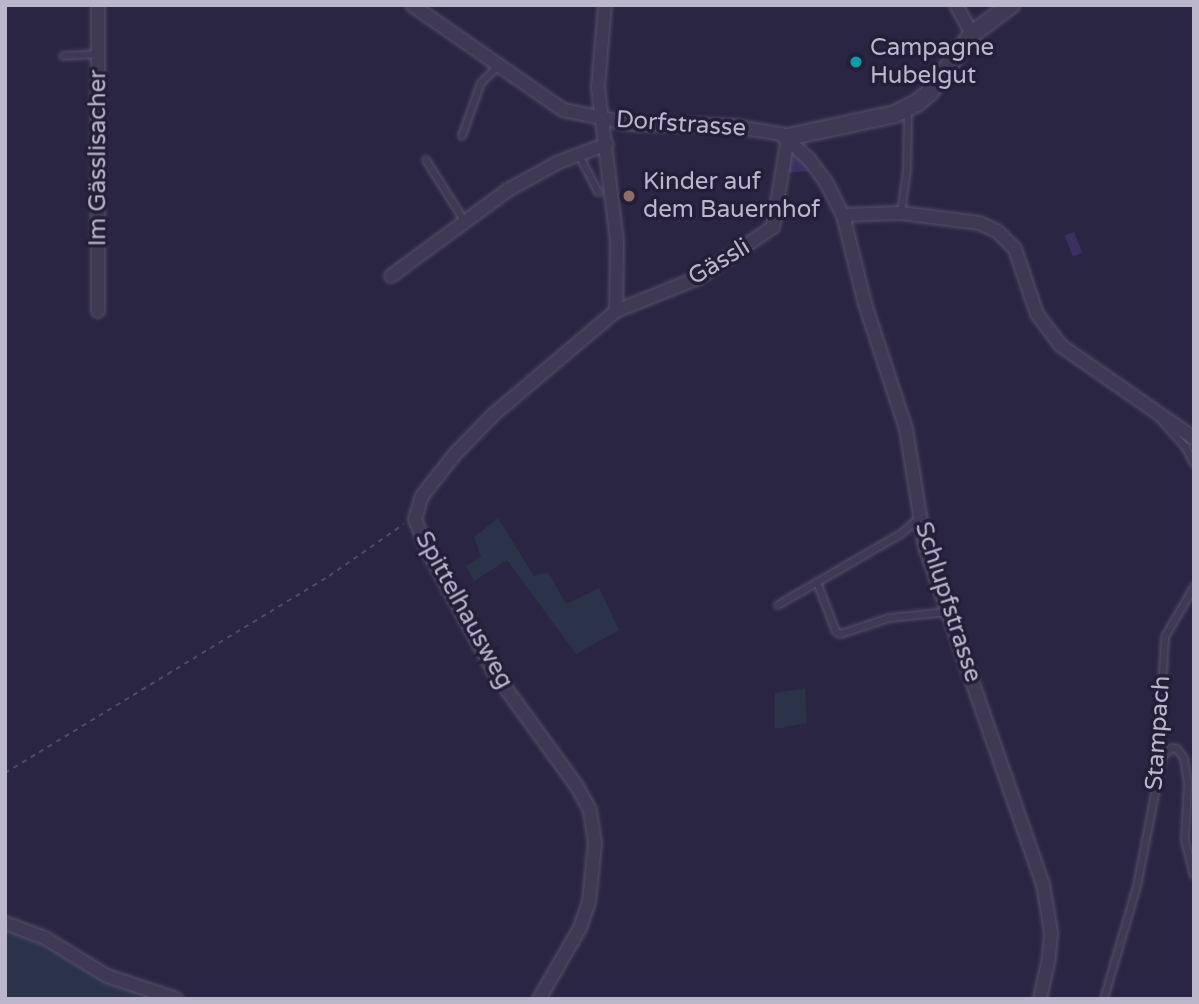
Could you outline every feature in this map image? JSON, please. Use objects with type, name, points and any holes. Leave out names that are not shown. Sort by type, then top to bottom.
[{"type":"street","name":"Im Gässlisacher","points":[[98,5],[98,312]]},
{"type":"street","points":[[412,5],[563,110],[603,119],[617,242],[616,310]]},
{"type":"street","name":"Dorfstrasse","points":[[604,5],[597,87],[603,119],[657,126],[732,126],[771,131],[788,137]]},
{"type":"street","points":[[956,5],[972,34]]},
{"type":"street","points":[[788,137],[887,116],[908,108],[930,92],[972,34],[1011,5]]},
{"type":"street","name":"Schlupfstrasse","points":[[788,137],[816,168],[843,215],[865,304],[906,429],[925,545],[1044,884],[1051,933],[1049,958],[1040,999]]},
{"type":"street","name":"Gässli","points":[[616,310],[698,278],[773,228],[788,137]]},
{"type":"street","points":[[391,276],[508,190],[607,144]]},
{"type":"street","points":[[843,215],[901,214],[979,223],[997,230],[1014,249],[1037,314],[1060,345],[1194,438]]},
{"type":"street","name":"Spittelhausweg","points":[[539,999],[585,915],[595,870],[592,821],[576,785],[494,671],[426,549],[415,519],[422,496],[455,454],[494,414],[616,310]]},
{"type":"street","points":[[5,923],[53,942],[107,976],[176,999]]},
{"type":"lane","points":[[63,56],[99,54]]},
{"type":"lane","points":[[462,136],[481,83],[499,65]]},
{"type":"lane","points":[[901,214],[907,170],[908,108]]},
{"type":"lane","points":[[579,155],[598,192]]},
{"type":"lane","points":[[426,160],[465,222]]},
{"type":"lane","points":[[1150,406],[1186,448],[1194,464]]},
{"type":"lane","points":[[778,605],[902,533],[920,517]]},
{"type":"lane","points":[[817,582],[836,632],[841,634],[889,618],[948,612]]},
{"type":"lane","name":"Stampach","points":[[1104,999],[1137,886],[1161,759],[1159,742],[1165,637],[1194,587]]},
{"type":"lane","points":[[1161,759],[1172,748],[1177,749],[1184,758],[1188,783],[1185,840],[1194,875]]},
{"type":"path","points":[[5,773],[168,677],[329,576],[400,526],[415,519]]},
{"type":"shaded area","points":[[792,150],[810,169],[810,171],[783,173]]},
{"type":"shaded area","points":[[1074,232],[1082,252],[1073,256],[1065,236]]},
{"type":"shaded area","points":[[498,518],[534,576],[548,572],[566,604],[599,588],[619,630],[576,654],[507,560],[474,581],[466,566],[481,557],[474,537]]},
{"type":"shaded area","points":[[805,688],[807,723],[775,729],[775,693]]},
{"type":"shaded area","points":[[5,925],[43,940],[77,966],[108,981],[161,999],[5,999]]},
{"type":"place","name":"Campagne Hubelgut","points":[[856,62]]},
{"type":"place","name":"Kinder auf dem Bauernhof","points":[[629,196]]}]
